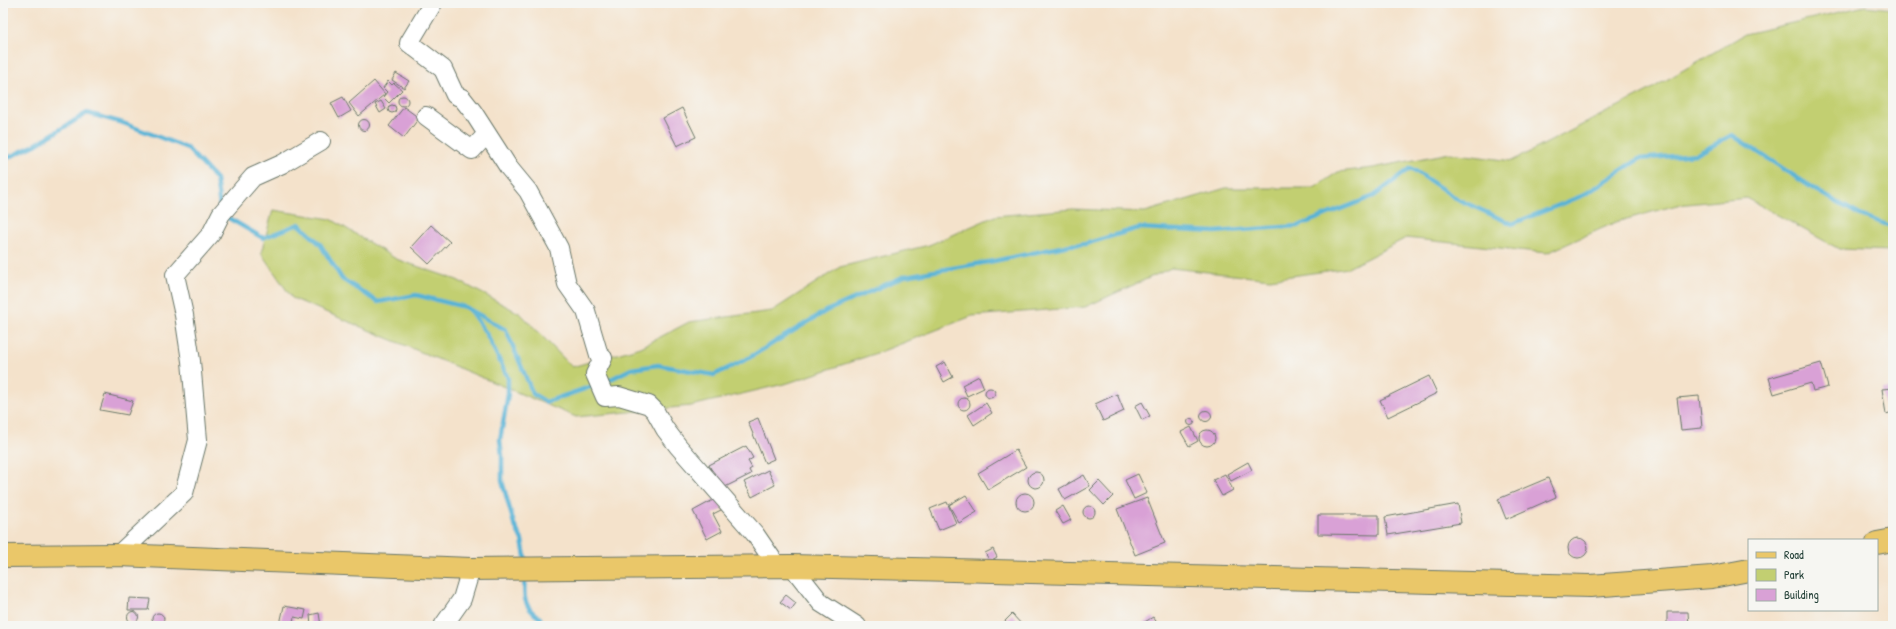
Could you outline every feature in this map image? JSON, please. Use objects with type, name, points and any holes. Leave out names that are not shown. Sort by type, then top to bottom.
[{"type":"main road","points":[[1878,543],[1893,540]]},
{"type":"main road","points":[[3,556],[118,555],[471,569],[785,566],[1590,586],[1712,577],[1748,570]]},
{"type":"street","points":[[433,3],[410,43],[443,69],[455,95],[462,98],[474,112],[509,168],[528,191],[559,248],[567,284],[586,312],[599,355],[603,358],[595,374],[605,397],[619,396],[649,405],[655,411],[665,429],[678,446],[785,566],[821,603],[857,626]]},
{"type":"street","points":[[426,116],[472,150],[487,134]]},
{"type":"street","points":[[118,555],[184,494],[198,440],[191,361],[184,315],[175,274],[211,234],[221,214],[253,177],[282,164],[321,141]]},
{"type":"street","points":[[443,626],[462,599],[471,569]]},
{"type":"green space","points":[[1865,6],[1893,9],[1893,251],[1839,249],[1747,198],[1677,205],[1616,222],[1547,253],[1406,238],[1348,268],[1270,279],[1171,268],[1085,307],[972,316],[880,352],[788,383],[691,406],[576,417],[292,298],[261,253],[273,210],[331,219],[396,259],[457,280],[521,314],[572,367],[641,347],[689,322],[772,311],[840,267],[929,245],[995,216],[1073,209],[1145,212],[1226,188],[1314,188],[1338,172],[1373,168],[1450,153],[1512,161],[1646,92],[1745,34]]},
{"type":"building","points":[[396,73],[409,81],[404,88],[392,80]]},
{"type":"building","points":[[374,81],[385,94],[359,116],[349,103]]},
{"type":"building","points":[[388,81],[392,85],[394,83],[402,90],[389,103],[383,97],[387,92],[383,88]]},
{"type":"building","points":[[401,96],[405,96],[407,97],[407,105],[401,106],[398,103],[398,99]]},
{"type":"building","points":[[343,97],[351,111],[339,118],[331,103]]},
{"type":"building","points":[[381,101],[386,109],[380,113],[375,104]]},
{"type":"building","points":[[390,105],[394,105],[396,109],[394,113],[390,113],[388,111],[388,107]]},
{"type":"building","points":[[404,107],[419,118],[404,138],[389,126]]},
{"type":"building","points":[[682,108],[696,137],[677,146],[663,118]]},
{"type":"building","points":[[362,120],[366,120],[368,121],[368,129],[362,130],[359,127],[359,123]]},
{"type":"building","points":[[431,225],[450,242],[429,264],[411,247]]},
{"type":"building","points":[[945,362],[953,377],[944,382],[936,367]]},
{"type":"building","points":[[1821,363],[1828,387],[1813,391],[1811,383],[1774,394],[1769,378]]},
{"type":"building","points":[[979,376],[984,388],[967,396],[962,385]]},
{"type":"building","points":[[1429,376],[1437,393],[1388,417],[1380,400]]},
{"type":"building","points":[[988,388],[992,388],[994,389],[994,397],[988,398],[985,395],[985,391]]},
{"type":"building","points":[[1893,388],[1893,412],[1886,414],[1882,389]]},
{"type":"building","points":[[105,394],[133,401],[128,415],[100,410]]},
{"type":"building","points":[[1117,394],[1124,411],[1103,421],[1095,404]]},
{"type":"building","points":[[1699,396],[1702,428],[1681,430],[1677,398]]},
{"type":"building","points":[[966,398],[969,399],[969,409],[962,410],[959,409],[958,402],[959,399]]},
{"type":"building","points":[[1142,402],[1150,416],[1142,420],[1135,406]]},
{"type":"building","points":[[986,403],[992,413],[974,425],[968,415]]},
{"type":"building","points":[[1204,411],[1208,411],[1210,412],[1210,420],[1204,421],[1201,418],[1201,414]]},
{"type":"building","points":[[758,418],[774,459],[765,463],[748,422]]},
{"type":"building","points":[[1191,419],[1194,422],[1191,425],[1188,422]]},
{"type":"building","points":[[1191,427],[1198,441],[1189,446],[1181,432]]},
{"type":"building","points":[[1207,430],[1214,435],[1215,438],[1210,445],[1207,446],[1200,441],[1199,438],[1204,431]]},
{"type":"building","points":[[746,446],[753,458],[748,461],[752,468],[749,470],[751,474],[721,489],[709,465]]},
{"type":"building","points":[[1016,450],[1026,467],[988,490],[978,473]]},
{"type":"building","points":[[1248,462],[1252,470],[1231,481],[1227,474]]},
{"type":"building","points":[[768,470],[775,485],[752,497],[744,482]]},
{"type":"building","points":[[1033,472],[1039,472],[1044,477],[1042,486],[1039,488],[1033,488],[1028,483],[1028,477]]},
{"type":"building","points":[[1138,474],[1147,493],[1134,499],[1125,480]]},
{"type":"building","points":[[1225,474],[1233,490],[1222,496],[1213,480]]},
{"type":"building","points":[[1084,475],[1090,486],[1065,500],[1059,489]]},
{"type":"building","points":[[1548,478],[1556,497],[1506,519],[1498,499]]},
{"type":"building","points":[[1099,481],[1113,496],[1104,505],[1090,490]]},
{"type":"building","points":[[1021,493],[1029,493],[1034,498],[1032,509],[1029,511],[1021,511],[1016,506],[1016,498]]},
{"type":"building","points":[[966,495],[977,512],[959,523],[949,505]]},
{"type":"building","points":[[717,498],[723,509],[713,514],[722,531],[707,539],[693,511]]},
{"type":"building","points":[[1147,498],[1165,543],[1135,555],[1117,509]]},
{"type":"building","points":[[947,502],[956,523],[939,530],[930,509]]},
{"type":"building","points":[[1458,504],[1461,523],[1388,535],[1385,517]]},
{"type":"building","points":[[1063,506],[1071,520],[1063,524],[1055,511]]},
{"type":"building","points":[[1087,506],[1091,506],[1095,512],[1091,518],[1087,518],[1083,514],[1083,510]]},
{"type":"building","points":[[1318,515],[1379,515],[1379,535],[1318,534]]},
{"type":"building","points":[[1578,538],[1585,541],[1588,548],[1585,555],[1578,558],[1571,555],[1568,548],[1571,541]]},
{"type":"building","points":[[993,549],[997,557],[990,561],[985,553]]},
{"type":"building","points":[[786,595],[796,603],[791,610],[780,602]]},
{"type":"building","points":[[129,598],[150,599],[148,610],[128,610]]},
{"type":"building","points":[[284,606],[306,610],[304,619],[294,617],[292,626],[280,624]]},
{"type":"building","points":[[133,611],[137,613],[139,617],[137,621],[133,623],[129,621],[127,617],[129,613]]},
{"type":"building","points":[[1667,612],[1688,612],[1689,626],[1667,626]]},
{"type":"building","points":[[158,613],[162,615],[164,619],[162,623],[158,625],[154,623],[152,619],[154,615]]},
{"type":"building","points":[[319,613],[321,626],[311,626],[310,615]]},
{"type":"building","points":[[1012,614],[1023,626],[1000,626]]},
{"type":"building","points":[[1153,617],[1158,624],[1155,626],[1138,626]]},
{"type":"waterway","points":[[3,160],[35,145],[87,113],[123,123],[187,148],[216,179],[220,207]]},
{"type":"waterway","points":[[603,383],[631,369],[658,365],[714,375],[747,359],[826,311],[905,276],[994,261],[1070,245],[1085,244],[1139,228],[1215,232],[1298,226],[1374,196],[1411,168],[1457,199],[1512,224],[1584,195],[1639,159],[1697,154],[1732,135],[1817,191],[1860,215],[1893,227]]},
{"type":"waterway","points":[[225,216],[263,238],[299,224],[320,244],[342,279],[378,302],[416,295],[465,307],[506,330],[533,394],[546,402],[596,385]]},
{"type":"waterway","points":[[471,312],[486,333],[508,378],[508,394],[500,440],[502,455],[502,481],[514,524],[522,540],[526,562]]},
{"type":"waterway","points":[[525,573],[525,598],[530,609],[540,618],[542,626]]}]
